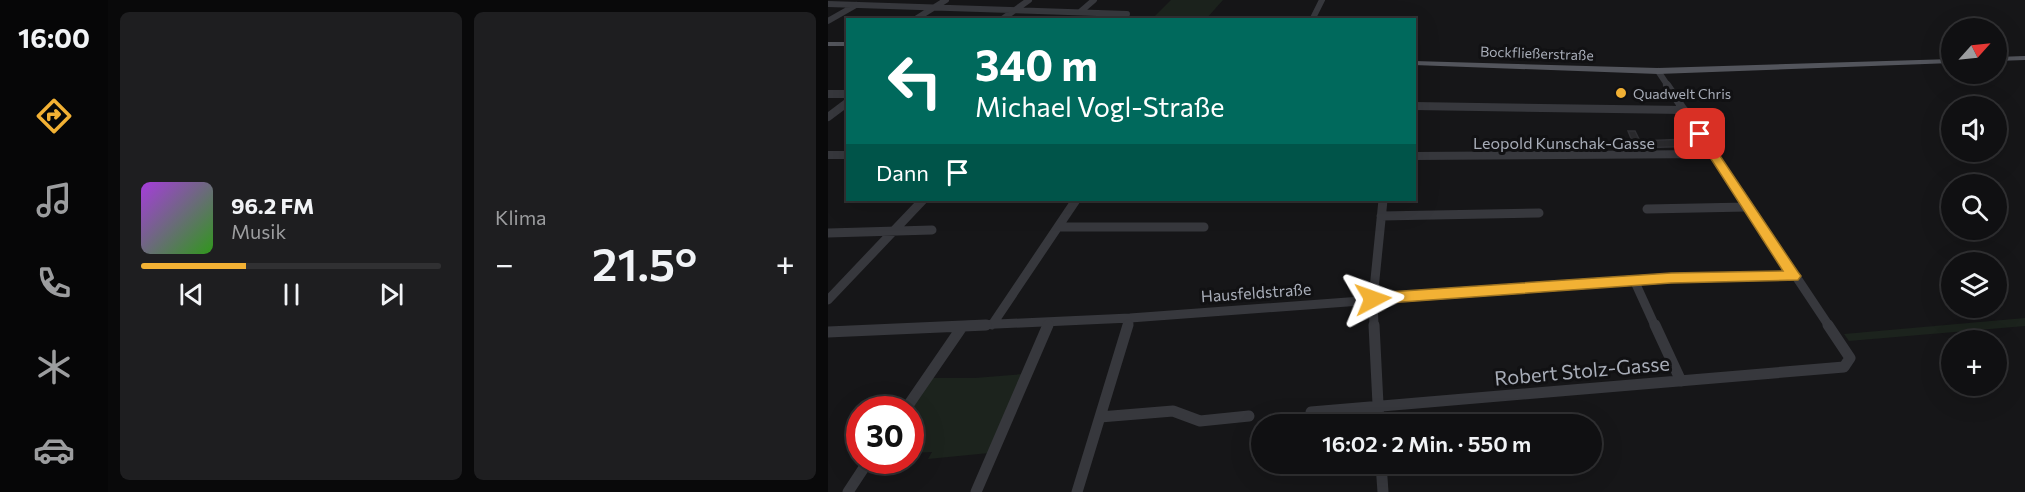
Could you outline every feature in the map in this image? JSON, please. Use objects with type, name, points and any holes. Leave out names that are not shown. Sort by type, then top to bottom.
[{"type":"main road","points":[[828,44],[846,44]]},
{"type":"main road","points":[[2007,59],[2025,58]]},
{"type":"main road","name":"Bockfließerstraße","points":[[1416,63],[1658,71],[1941,61]]},
{"type":"street","points":[[828,21],[866,0]]},
{"type":"street","points":[[917,18],[946,0]]},
{"type":"street","points":[[1005,18],[1029,0]]},
{"type":"street","points":[[1080,12],[1094,0]]},
{"type":"street","points":[[1313,18],[1322,0]]},
{"type":"street","points":[[828,4],[1127,14]]},
{"type":"street","points":[[1106,18],[1111,13]]},
{"type":"street","points":[[1658,71],[1793,276]]},
{"type":"street","points":[[828,94],[846,94]]},
{"type":"street","points":[[828,117],[846,104]]},
{"type":"street","points":[[1416,106],[1684,110]]},
{"type":"street","name":"Leopold Kunschak-Gasse","points":[[1416,156],[1714,154]]},
{"type":"street","points":[[828,155],[846,155]]},
{"type":"street","points":[[828,300],[922,201]]},
{"type":"street","points":[[992,325],[1075,201]]},
{"type":"street","points":[[1378,414],[1373,299],[1383,201]]},
{"type":"street","points":[[1647,208],[1747,207]]},
{"type":"street","points":[[1381,216],[1539,213]]},
{"type":"street","points":[[1058,227],[1204,227]]},
{"type":"street","points":[[828,233],[932,230]]},
{"type":"street","name":"Hausfeldstraße","points":[[828,333],[1130,318],[1634,280],[1793,276]]},
{"type":"street","name":"Robert Stolz-Gasse","points":[[1311,412],[1844,367],[1850,358],[1793,276]]},
{"type":"street","points":[[1634,280],[1681,381]]},
{"type":"street","points":[[1077,492],[1130,318]]},
{"type":"street","points":[[976,492],[1049,323]]},
{"type":"street","points":[[915,396],[962,327]]},
{"type":"street","points":[[1100,417],[1173,411],[1200,421],[1249,416]]},
{"type":"street","points":[[848,492],[860,474]]},
{"type":"street","points":[[1382,474],[1383,492]]},
{"type":"shaded area","points":[[1171,0],[1223,0],[1207,18],[1153,18]]},
{"type":"shaded area","points":[[2025,318],[2025,326],[1941,330],[1941,333],[1849,341],[1844,334]]},
{"type":"shaded area","points":[[1023,374],[989,453],[928,459],[932,452],[924,452],[924,396],[919,396],[931,378],[975,378]]},
{"type":"building","points":[[1628,131],[1635,131],[1640,141],[1688,139],[1695,140],[1701,146],[1635,148]]},
{"type":"place","name":"Quadwelt Chris","points":[[1621,93]]},
{"type":"route","points":[[1373,299],[1671,278],[1793,276],[1700,134]]}]
